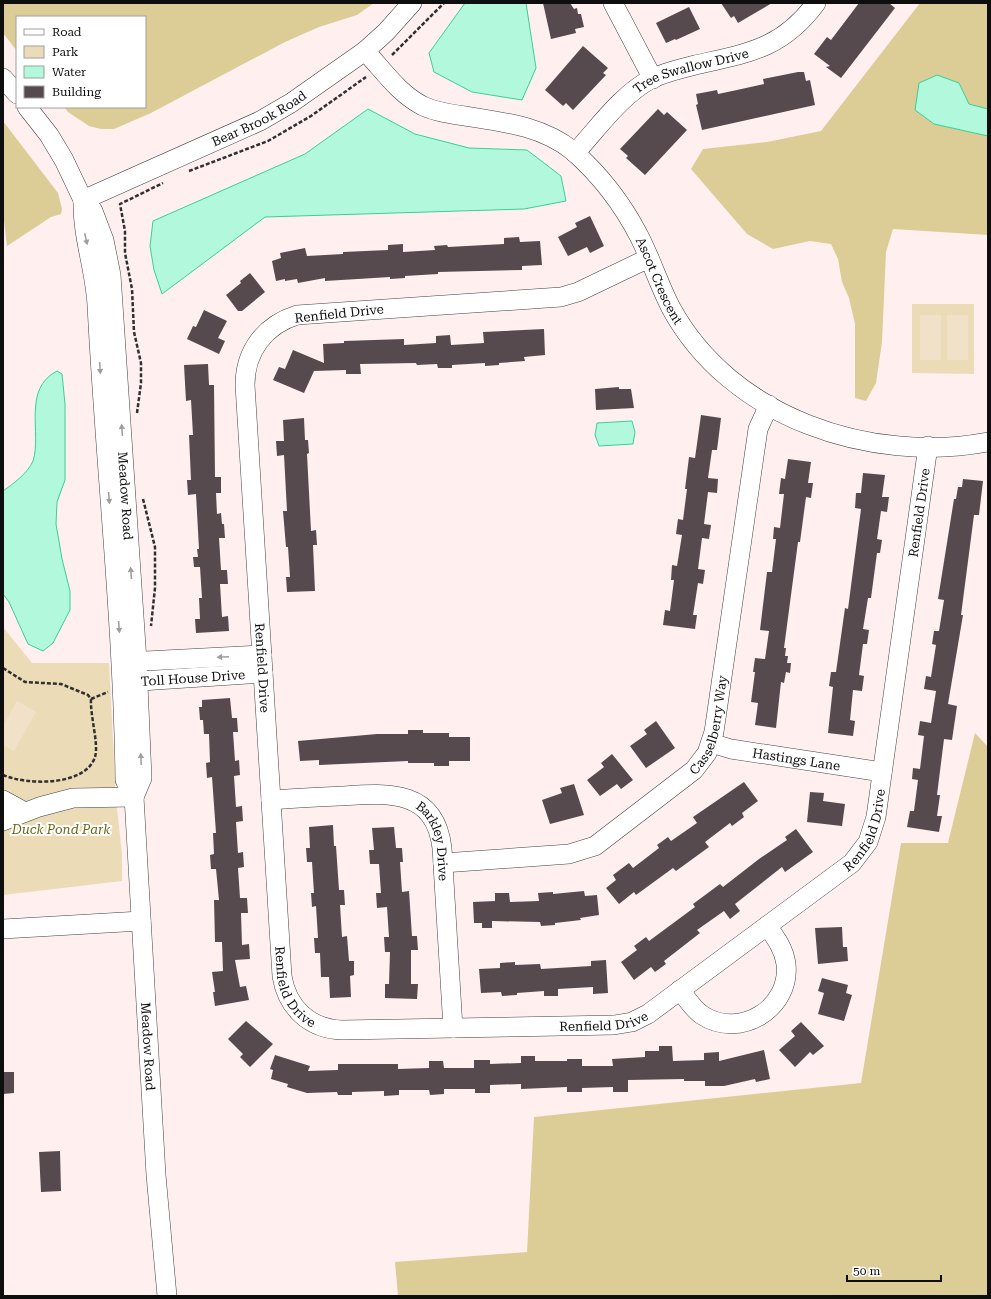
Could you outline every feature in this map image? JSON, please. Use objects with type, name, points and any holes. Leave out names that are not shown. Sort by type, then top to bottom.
[{"type":"street","name":"Bear Brook Road","points":[[83,200],[260,121],[322,83],[365,51],[386,32],[412,3]]},
{"type":"street","points":[[613,3],[653,79]]},
{"type":"street","name":"Tree Swallow Drive","points":[[575,153],[624,99],[653,79],[672,71],[764,47],[792,30],[816,3]]},
{"type":"street","name":"Ascot Crescent","points":[[365,51],[405,94],[424,106],[440,112],[525,126],[550,136],[575,153],[596,174],[618,203],[639,236],[672,309],[692,339],[718,368],[734,382],[769,405],[804,423],[848,438],[891,445],[928,446],[988,442]]},
{"type":"street","points":[[3,78],[16,93]]},
{"type":"street","name":"Meadow Road","points":[[28,108],[50,135],[83,200],[93,210],[104,240],[111,275],[129,661],[123,685],[142,778],[134,797],[156,1175],[167,1296]]},
{"type":"street","name":"Renfield Drive","points":[[649,258],[578,292],[564,296],[303,314],[281,321],[262,336],[250,356],[245,379],[282,976],[287,995],[294,1008],[309,1021],[332,1030],[620,1025],[643,1017],[848,866],[859,855],[868,842],[873,827],[928,446]]},
{"type":"street","name":"Casselberry Way","points":[[443,863],[565,855],[592,848],[608,838],[691,773],[703,760],[711,743],[758,429],[769,405]]},
{"type":"street","name":"Toll House Drive","points":[[129,661],[263,664]]},
{"type":"street","name":"Toll House Drive","points":[[123,685],[263,664]]},
{"type":"street","name":"Hastings Lane","points":[[711,743],[730,749],[882,772]]},
{"type":"street","name":"Barkley Drive","points":[[271,800],[381,794],[406,798],[423,808],[435,824],[442,844],[453,1028]]},
{"type":"street","points":[[3,821],[25,812],[73,798],[134,797]]},
{"type":"street","points":[[3,800],[25,812]]},
{"type":"street","points":[[3,929],[141,921]]},
{"type":"street","points":[[680,990],[698,1012],[707,1018],[722,1023],[743,1023],[758,1018],[767,1012],[782,991],[786,970],[782,949],[767,926]]},
{"type":"path","points":[[392,55],[444,3]]},
{"type":"path","points":[[183,174],[268,141],[311,116],[366,77]]},
{"type":"path","points":[[136,420],[142,368],[134,332],[132,289],[125,253],[125,231],[120,204],[169,180]]},
{"type":"path","points":[[141,494],[155,547],[155,588],[150,629]]},
{"type":"path","points":[[3,668],[25,682],[61,684],[88,695],[92,699]]},
{"type":"path","points":[[92,699],[123,685]]},
{"type":"path","points":[[3,775],[18,780],[42,782],[61,781],[78,775],[86,770],[93,763],[96,750],[91,709],[92,699]]},
{"type":"green space","points":[[912,304],[974,304],[974,374],[912,373]]},
{"type":"green space","name":"Duck Pond Park","points":[[3,627],[32,663],[109,663],[116,799],[122,854],[122,881],[3,895]]},
{"type":"shaded area","points":[[3,3],[374,3],[357,15],[319,27],[285,42],[151,113],[114,129],[101,129],[89,126],[68,112],[65,108],[146,108],[146,16],[16,16],[16,50],[3,33]]},
{"type":"shaded area","points":[[920,3],[988,3],[988,235],[893,229],[886,252],[882,342],[876,383],[866,401],[855,398],[855,324],[849,298],[842,282],[838,259],[831,244],[810,241],[773,249],[747,234],[691,169],[703,149],[767,142],[821,131]]},
{"type":"shaded area","points":[[3,121],[58,193],[62,209],[61,214],[51,217],[7,246],[3,212]]},
{"type":"shaded area","points":[[920,315],[941,315],[941,360],[920,360]]},
{"type":"shaded area","points":[[947,315],[968,315],[968,360],[947,360]]},
{"type":"shaded area","points":[[17,701],[36,712],[14,751],[3,745],[3,726]]},
{"type":"shaded area","points":[[975,733],[988,747],[988,1296],[398,1296],[395,1262],[527,1252],[534,1117],[861,1083],[901,843],[948,843]]},
{"type":"water","points":[[465,3],[526,3],[536,68],[522,100],[472,92],[434,72],[429,53]]},
{"type":"water","points":[[937,75],[959,83],[969,104],[988,109],[988,136],[934,124],[915,110],[919,83]]},
{"type":"water","points":[[368,109],[415,134],[469,148],[527,150],[561,176],[566,201],[524,209],[265,217],[162,294],[154,270],[150,246],[153,221],[305,154]]},
{"type":"water","points":[[57,371],[62,374],[65,404],[65,480],[57,502],[56,524],[62,559],[70,591],[70,610],[53,643],[43,651],[28,644],[9,602],[3,594],[3,491],[24,474],[33,461],[36,438],[36,400],[46,379]]},
{"type":"water","points":[[632,421],[635,432],[633,444],[599,446],[595,435],[597,423]]},
{"type":"building","points":[[543,3],[570,3],[574,9],[577,8],[578,14],[581,14],[584,27],[575,29],[576,33],[551,39]]},
{"type":"building","points":[[721,3],[772,3],[738,23],[734,16],[731,18]]},
{"type":"building","points":[[859,3],[889,3],[895,8],[841,78],[826,67],[830,66],[814,54],[827,37],[831,40]]},
{"type":"building","points":[[689,7],[700,29],[666,43],[656,23]]},
{"type":"building","points":[[583,46],[608,68],[603,73],[606,75],[573,110],[566,103],[563,106],[545,90]]},
{"type":"building","points":[[804,72],[806,81],[810,80],[815,105],[702,130],[696,105],[698,104],[696,94],[717,90],[718,94],[737,90],[764,84],[763,79]]},
{"type":"building","points":[[658,109],[664,115],[667,112],[687,130],[645,175],[626,158],[628,156],[620,149]]},
{"type":"building","points":[[590,216],[604,246],[590,253],[587,247],[568,256],[558,237],[577,227],[575,223]]},
{"type":"building","points":[[519,237],[520,242],[540,241],[542,265],[522,266],[522,270],[438,272],[438,274],[405,276],[405,278],[390,279],[390,277],[325,281],[325,278],[298,283],[297,279],[276,281],[272,261],[281,258],[280,253],[305,248],[307,256],[343,254],[343,252],[388,250],[388,245],[403,244],[403,252],[435,250],[434,246],[447,245],[448,247],[504,244],[504,238]]},
{"type":"building","points":[[250,273],[265,292],[242,311],[238,311],[226,295],[241,283],[240,281]]},
{"type":"building","points":[[204,310],[227,321],[218,338],[225,341],[219,354],[187,339],[193,326],[196,327]]},
{"type":"building","points":[[544,329],[545,355],[524,357],[525,361],[499,363],[499,365],[485,366],[485,363],[452,365],[452,368],[438,368],[437,364],[417,365],[416,363],[360,364],[361,374],[346,374],[346,370],[314,371],[304,393],[273,380],[279,367],[285,369],[293,350],[324,363],[323,344],[344,343],[344,341],[404,339],[404,345],[436,343],[436,336],[450,335],[451,345],[484,343],[483,332]]},
{"type":"building","points":[[208,364],[209,385],[214,385],[215,477],[221,477],[221,493],[216,493],[217,514],[221,513],[222,524],[224,524],[225,538],[219,538],[221,570],[227,570],[228,584],[220,584],[222,617],[228,616],[229,631],[196,633],[195,619],[200,619],[199,598],[202,598],[200,567],[194,567],[193,557],[198,557],[197,549],[199,549],[196,494],[188,495],[187,480],[191,480],[189,435],[193,435],[191,400],[186,401],[184,365]]},
{"type":"building","points":[[619,387],[619,389],[631,389],[634,408],[596,410],[595,389]]},
{"type":"building","points":[[701,415],[721,418],[717,450],[712,450],[708,478],[718,479],[717,493],[708,492],[704,524],[711,525],[709,539],[702,538],[698,569],[705,570],[703,584],[698,583],[693,615],[697,615],[695,629],[663,625],[665,610],[670,611],[674,580],[671,580],[672,565],[677,566],[682,535],[676,534],[678,519],[683,520],[689,457],[695,458]]},
{"type":"building","points":[[304,418],[305,440],[308,440],[309,453],[307,454],[311,531],[316,530],[317,545],[313,545],[315,591],[287,592],[286,577],[290,577],[283,511],[287,511],[284,455],[277,456],[276,441],[284,441],[283,420]]},
{"type":"building","points":[[788,459],[811,462],[808,483],[813,483],[811,498],[806,497],[800,542],[798,542],[784,648],[786,648],[785,656],[788,656],[787,663],[791,663],[790,673],[786,672],[784,683],[781,682],[776,728],[755,725],[758,703],[751,702],[755,672],[753,672],[755,658],[765,659],[769,631],[760,630],[767,572],[772,572],[776,539],[773,539],[774,527],[780,528],[784,494],[779,494],[781,478],[785,479]]},
{"type":"building","points":[[863,473],[885,475],[882,497],[889,497],[887,512],[881,511],[877,539],[882,540],[880,553],[877,553],[871,598],[868,598],[863,629],[869,630],[867,644],[863,644],[859,675],[864,676],[862,691],[853,690],[850,720],[855,721],[853,736],[828,733],[833,687],[829,686],[831,672],[836,672],[845,608],[848,609],[861,509],[855,508],[856,493],[861,493]]},
{"type":"building","points":[[963,479],[983,481],[979,515],[974,515],[961,615],[963,615],[948,704],[957,706],[952,740],[944,739],[937,795],[940,795],[937,816],[942,816],[939,832],[907,827],[910,811],[914,811],[918,780],[912,779],[913,768],[920,769],[924,736],[918,735],[920,721],[931,723],[936,691],[924,689],[926,676],[931,677],[936,645],[932,644],[934,631],[939,631],[944,600],[938,599],[954,499],[956,499],[958,487],[962,487]]},
{"type":"building","points":[[230,698],[232,718],[237,718],[238,732],[233,732],[235,761],[239,760],[240,775],[234,776],[236,807],[242,806],[243,821],[236,822],[238,853],[243,852],[244,867],[238,868],[240,898],[247,898],[248,913],[241,913],[242,945],[249,944],[250,959],[235,960],[240,987],[246,986],[249,1000],[215,1006],[213,992],[215,992],[212,972],[223,971],[222,942],[215,942],[214,900],[219,900],[216,869],[211,869],[210,855],[214,854],[213,833],[216,833],[212,777],[207,778],[206,763],[210,762],[209,734],[204,734],[203,720],[200,720],[199,707],[202,707],[202,700]]},
{"type":"building","points":[[656,721],[675,748],[646,768],[630,746],[647,734],[644,730]]},
{"type":"building","points":[[408,730],[423,730],[423,733],[449,733],[449,737],[470,737],[470,761],[449,761],[449,766],[434,766],[434,763],[408,763],[408,761],[319,765],[319,760],[300,761],[298,741],[377,734],[408,734]]},
{"type":"building","points":[[612,754],[633,780],[621,789],[617,784],[600,796],[587,780],[604,767],[601,763]]},
{"type":"building","points":[[744,782],[758,801],[742,813],[744,817],[732,826],[730,823],[705,842],[709,847],[676,871],[673,868],[636,895],[634,892],[619,904],[606,888],[616,880],[613,875],[629,863],[633,868],[659,848],[657,845],[668,837],[671,841],[697,823],[693,817]]},
{"type":"building","points":[[574,784],[584,815],[550,824],[542,800],[562,793],[560,788]]},
{"type":"building","points":[[810,792],[824,793],[823,801],[845,804],[842,826],[807,822]]},
{"type":"building","points":[[333,825],[339,890],[344,890],[345,905],[340,905],[342,937],[347,936],[349,961],[354,961],[354,975],[350,976],[351,997],[330,998],[329,977],[321,977],[320,953],[315,953],[314,938],[318,938],[316,906],[312,907],[311,893],[314,893],[312,862],[307,862],[306,848],[310,848],[309,827]]},
{"type":"building","points":[[394,827],[396,848],[402,848],[403,862],[400,862],[402,892],[409,891],[412,936],[417,936],[418,950],[411,950],[411,984],[418,984],[417,999],[385,998],[385,984],[389,984],[390,952],[385,952],[384,937],[389,937],[387,907],[377,908],[376,893],[381,893],[379,864],[370,864],[369,850],[374,850],[372,828]]},
{"type":"building","points":[[796,829],[813,852],[785,872],[782,867],[735,904],[740,911],[730,919],[724,911],[697,930],[700,933],[664,961],[666,964],[655,972],[651,967],[634,980],[621,962],[637,950],[634,946],[646,937],[649,941],[695,907],[693,904],[720,884],[723,887],[759,859],[787,840],[785,837]]},
{"type":"building","points":[[584,891],[585,896],[597,895],[599,915],[580,918],[581,920],[555,923],[555,925],[541,926],[540,922],[492,921],[492,928],[482,928],[482,923],[474,923],[473,902],[495,901],[495,893],[509,893],[510,902],[539,901],[538,893],[553,892],[553,894]]},
{"type":"building","points":[[842,927],[843,947],[847,947],[848,961],[818,964],[815,928]]},
{"type":"building","points":[[606,960],[608,993],[593,994],[593,987],[558,989],[558,996],[544,996],[544,991],[517,993],[517,995],[502,996],[501,992],[481,993],[479,969],[500,968],[500,963],[515,962],[515,965],[540,964],[541,969],[591,966],[591,961]]},
{"type":"building","points":[[822,978],[848,985],[846,993],[852,995],[844,1021],[818,1014],[824,993],[818,991]]},
{"type":"building","points":[[246,1021],[273,1044],[250,1067],[240,1057],[243,1054],[228,1039]]},
{"type":"building","points":[[801,1022],[824,1046],[813,1055],[810,1052],[795,1067],[779,1050],[795,1036],[791,1031]]},
{"type":"building","points":[[659,1046],[672,1046],[673,1061],[704,1060],[704,1053],[719,1052],[719,1061],[764,1050],[770,1079],[756,1082],[755,1079],[724,1086],[705,1086],[705,1081],[684,1081],[684,1079],[628,1080],[628,1092],[613,1092],[613,1087],[582,1088],[582,1092],[567,1092],[567,1087],[521,1089],[521,1084],[490,1085],[490,1093],[475,1093],[475,1089],[444,1089],[444,1094],[430,1095],[429,1090],[399,1090],[399,1095],[384,1096],[384,1091],[352,1092],[352,1095],[338,1095],[337,1092],[307,1093],[287,1087],[288,1084],[271,1079],[273,1070],[270,1069],[275,1055],[310,1066],[308,1071],[338,1070],[338,1064],[398,1064],[398,1069],[429,1068],[429,1061],[443,1061],[444,1068],[474,1068],[474,1060],[490,1060],[490,1064],[521,1063],[521,1056],[535,1056],[535,1061],[567,1061],[567,1059],[582,1059],[582,1066],[613,1066],[612,1059],[645,1057],[645,1051],[659,1051]]},
{"type":"building","points":[[3,1072],[14,1072],[14,1093],[3,1094]]},
{"type":"building","points":[[60,1151],[61,1191],[41,1192],[39,1152]]}]
